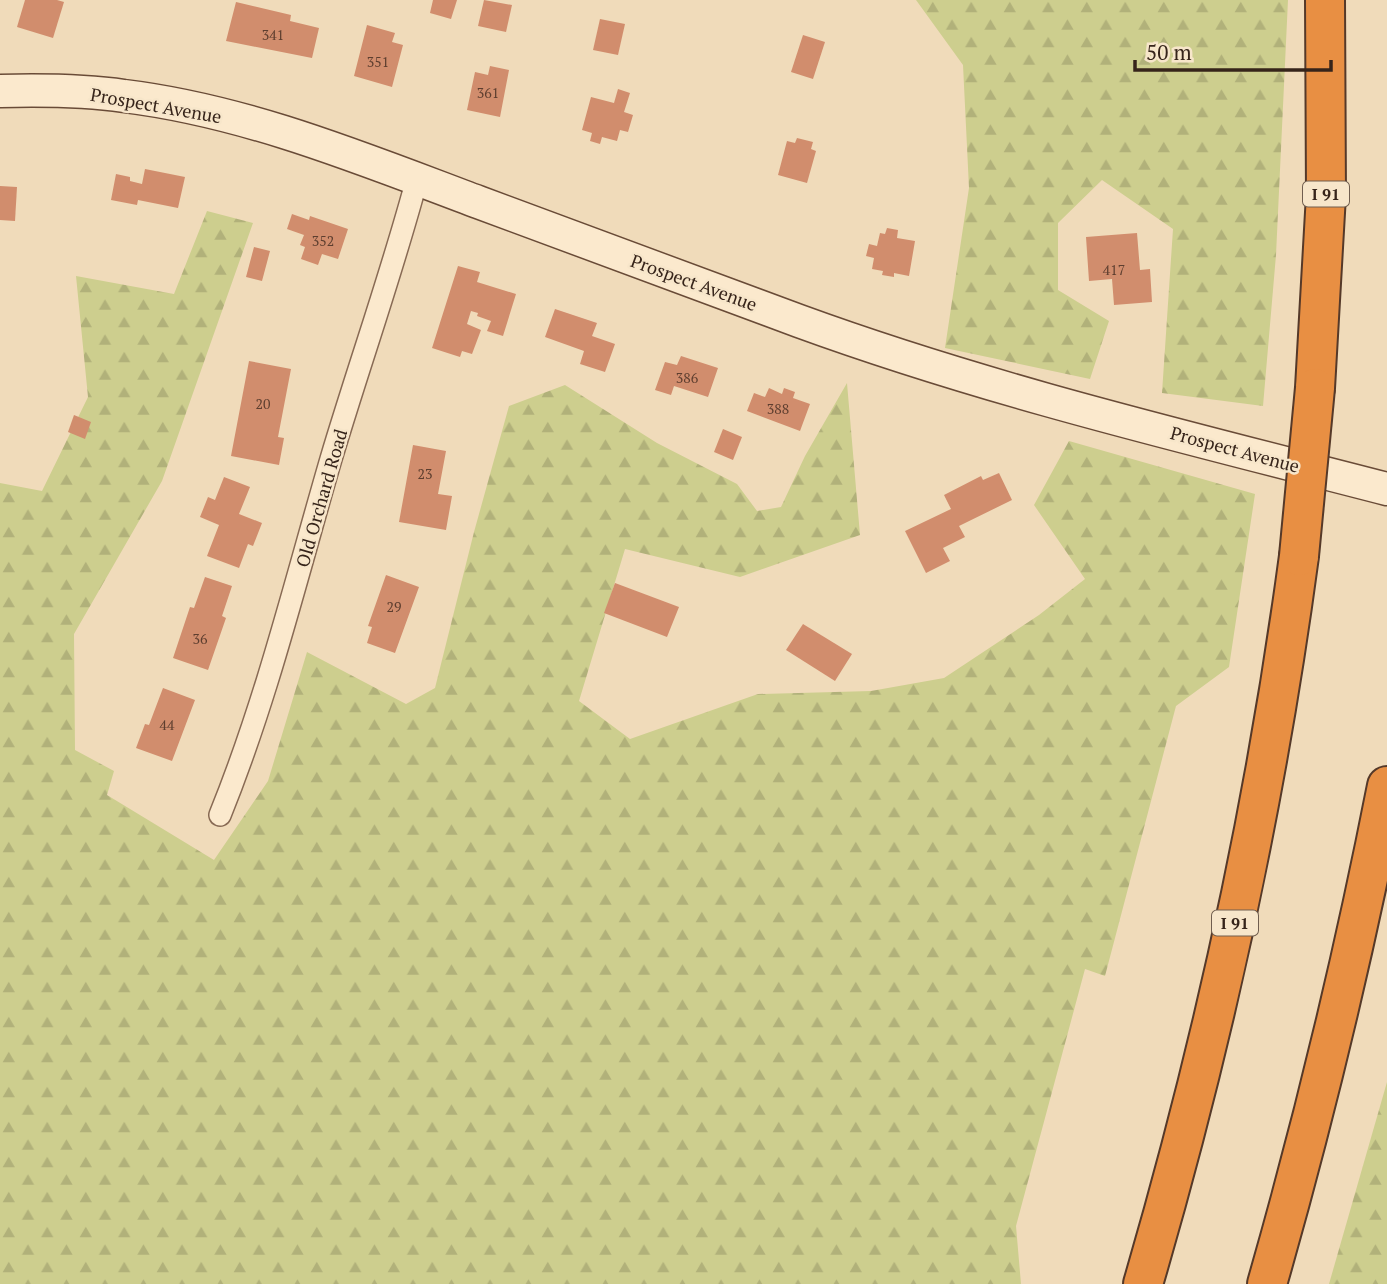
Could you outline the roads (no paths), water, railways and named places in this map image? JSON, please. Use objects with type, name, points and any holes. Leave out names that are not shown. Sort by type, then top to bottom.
[{"type":"highway","name":"I 91","points":[[1143,1284],[1204,1054],[1250,855],[1284,667],[1299,556],[1315,388],[1326,195],[1325,0]]},
{"type":"highway","points":[[1267,1284],[1330,1049],[1387,786]]},
{"type":"street","name":"Prospect Avenue","points":[[0,91],[88,92],[125,96],[258,124],[325,145],[803,322],[981,382],[1387,489]]},
{"type":"street","name":"Old Orchard Road","points":[[220,815],[245,754],[288,617],[347,404],[393,268],[417,179]]}]
